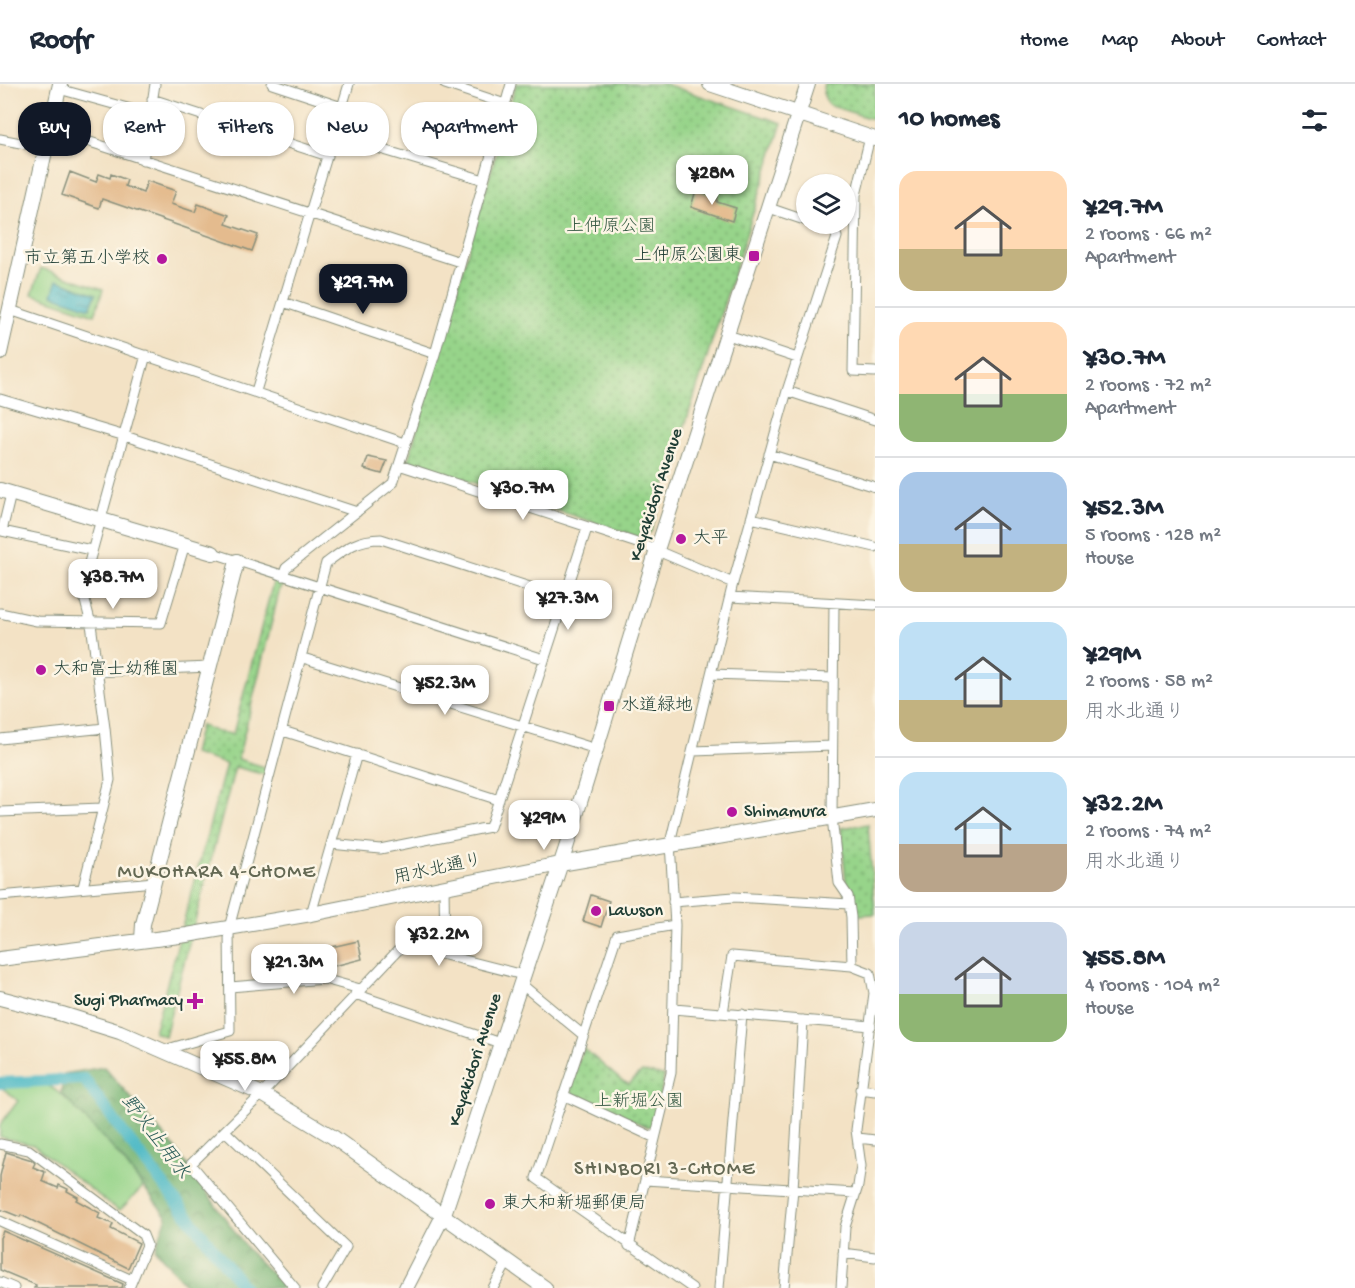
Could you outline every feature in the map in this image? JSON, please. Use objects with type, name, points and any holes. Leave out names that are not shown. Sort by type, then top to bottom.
[{"type":"street","points":[[151,102],[154,84]]},
{"type":"street","points":[[272,84],[324,102]]},
{"type":"street","points":[[344,102],[349,84]]},
{"type":"street","points":[[446,84],[499,102]]},
{"type":"street","points":[[506,102],[511,84]]},
{"type":"street","points":[[710,84],[872,138],[856,195],[853,371],[875,372]]},
{"type":"street","name":"Keyakidori Avenue","points":[[410,1287],[444,1214],[560,864],[657,550],[808,84]]},
{"type":"street","points":[[56,102],[60,86],[111,102]]},
{"type":"street","points":[[152,99],[306,149]]},
{"type":"street","points":[[0,139],[18,143]]},
{"type":"street","points":[[91,143],[460,262]]},
{"type":"street","points":[[389,152],[484,180]]},
{"type":"street","points":[[0,353],[8,303],[44,156]]},
{"type":"street","points":[[143,160],[144,156]]},
{"type":"street","points":[[256,391],[328,156]]},
{"type":"street","points":[[283,576],[286,568],[393,483],[435,354],[491,156]]},
{"type":"street","points":[[769,208],[796,217]]},
{"type":"street","points":[[629,1246],[671,1073],[675,926],[670,843],[733,584],[787,391],[837,237],[836,234]]},
{"type":"street","points":[[283,302],[435,354]]},
{"type":"street","points":[[8,303],[146,355],[405,443]]},
{"type":"street","points":[[728,335],[797,358]]},
{"type":"street","points":[[83,887],[110,780],[91,624],[83,593],[91,550],[146,355]]},
{"type":"street","points":[[787,391],[875,420]]},
{"type":"street","points":[[0,399],[125,436],[357,512]]},
{"type":"street","points":[[769,454],[875,488]]},
{"type":"street","points":[[399,465],[657,550],[733,584]]},
{"type":"street","points":[[91,550],[2,531],[6,492],[185,544],[544,659]]},
{"type":"street","points":[[751,518],[875,547]]},
{"type":"street","points":[[331,844],[380,849],[490,827],[587,528]]},
{"type":"street","points":[[165,1050],[230,1031],[230,987],[225,929],[283,730],[326,563],[348,546],[363,539],[381,539],[564,598]]},
{"type":"street","points":[[0,613],[37,621],[91,624],[161,623],[185,544]]},
{"type":"street","points":[[142,939],[141,932],[237,561]]},
{"type":"street","points":[[730,597],[875,604]]},
{"type":"street","points":[[834,603],[832,817],[840,884],[848,896],[852,966]]},
{"type":"street","points":[[303,657],[596,749]]},
{"type":"street","points":[[96,672],[209,667]]},
{"type":"street","points":[[711,674],[832,678]]},
{"type":"street","points":[[0,739],[105,728]]},
{"type":"street","points":[[283,730],[499,800]]},
{"type":"street","points":[[693,751],[832,746]]},
{"type":"street","points":[[311,914],[357,754]]},
{"type":"street","points":[[0,812],[102,808]]},
{"type":"street","name":"用水北通り","points":[[0,959],[225,929],[670,843],[875,810]]},
{"type":"street","points":[[0,896],[154,882]]},
{"type":"street","points":[[444,886],[445,954]]},
{"type":"street","points":[[673,902],[734,897],[849,904]]},
{"type":"street","points":[[675,926],[617,935],[582,1034],[536,1178],[629,1246],[692,1288]]},
{"type":"street","points":[[295,1288],[191,1164],[262,1094],[403,945],[445,954],[521,979],[582,1034]]},
{"type":"street","points":[[723,1012],[732,956],[852,966],[870,973],[874,993],[872,1042],[860,1089],[858,1138],[861,1166],[845,1227],[841,1288]]},
{"type":"street","points":[[230,987],[324,979],[500,1043]]},
{"type":"street","points":[[0,998],[62,1014],[165,1050],[262,1094],[333,1137],[545,1288]]},
{"type":"street","points":[[674,1009],[871,1026]]},
{"type":"street","points":[[719,1288],[742,1014]]},
{"type":"street","points":[[784,1288],[804,1020]]},
{"type":"street","points":[[860,1089],[875,1091]]},
{"type":"street","points":[[563,1095],[656,1138]]},
{"type":"street","points":[[225,1131],[346,1247],[322,1288]]},
{"type":"street","points":[[858,1138],[875,1140]]},
{"type":"street","points":[[0,1144],[29,1150],[143,1235],[147,1245],[130,1284],[0,1221]]},
{"type":"street","points":[[645,1180],[855,1193]]},
{"type":"street","points":[[843,1252],[875,1257]]},
{"type":"street","points":[[493,1288],[508,1261]]},
{"type":"street","points":[[0,1282],[14,1288]]},
{"type":"green space","name":"上仲原公園","points":[[516,84],[665,84],[782,123],[651,531],[641,538],[408,461],[495,156],[537,156],[537,102],[511,102]]},
{"type":"green space","points":[[825,84],[875,84],[875,120],[828,105],[823,93]]},
{"type":"green space","points":[[41,268],[103,289],[95,315],[32,294]]},
{"type":"green space","points":[[274,579],[287,583],[280,588],[238,759],[268,768],[266,775],[235,767],[165,1036],[154,1032],[226,764],[193,754],[200,725],[217,732],[233,734]]},
{"type":"green space","points":[[868,824],[875,914],[857,915],[846,882],[841,828]]},
{"type":"green space","name":"上新堀公園","points":[[583,1048],[622,1081],[629,1084],[642,1072],[664,1076],[654,1125],[648,1127],[573,1095],[570,1088]]},
{"type":"green space","points":[[104,1067],[174,1147],[248,1250],[285,1288],[188,1288],[155,1249],[167,1217],[119,1155],[61,1093],[64,1074]]},
{"type":"green space","points":[[42,1081],[57,1091],[84,1116],[109,1143],[143,1187],[119,1211],[33,1145],[0,1137],[0,1125],[18,1101],[0,1086]]},
{"type":"water","points":[[57,280],[96,294],[90,308],[52,295]]},
{"type":"building","points":[[70,172],[96,182],[99,174],[110,178],[111,174],[127,180],[125,186],[143,193],[147,181],[176,191],[171,204],[195,212],[198,204],[229,215],[226,224],[258,235],[252,251],[102,199],[99,208],[62,195]]},
{"type":"building","points":[[696,190],[718,197],[717,202],[736,208],[732,221],[691,207]]},
{"type":"building","points":[[368,457],[387,461],[382,474],[364,469]]},
{"type":"building","name":"Lawson","points":[[591,895],[609,901],[601,927],[583,921]]},
{"type":"building","points":[[358,941],[362,959],[330,967],[327,948]]},
{"type":"building","points":[[6,1152],[32,1160],[35,1163],[33,1167],[45,1172],[42,1181],[58,1188],[59,1185],[68,1189],[67,1191],[78,1197],[76,1200],[100,1213],[98,1218],[113,1224],[111,1229],[139,1243],[128,1268],[21,1215],[20,1217],[0,1209],[0,1176]]},
{"type":"building","points":[[3,1231],[123,1284],[122,1288],[34,1288],[36,1285],[0,1270],[0,1238]]},
{"type":"waterway","name":"野火止用水","points":[[0,1083],[84,1079],[244,1288]]},
{"type":"place","name":"上仲原公園東","points":[[754,256]]},
{"type":"place","name":"市立第五小学校","points":[[162,259]]},
{"type":"place","name":"大平","points":[[681,539]]},
{"type":"place","name":"大和富士幼稚園","points":[[41,670]]},
{"type":"place","name":"水道緑地","points":[[609,706]]},
{"type":"place","name":"Shimamura","points":[[732,812]]},
{"type":"place","name":"Lawson","points":[[596,911]]},
{"type":"place","name":"Sugi Pharmacy","points":[[195,1001]]},
{"type":"place","name":"東大和新堀郵便局","points":[[490,1204]]},
{"type":"district","name":"MUKOHARA 4-CHOME","points":[[217,873]]},
{"type":"district","name":"SHINBORI 3-CHOME","points":[[665,1170]]}]
